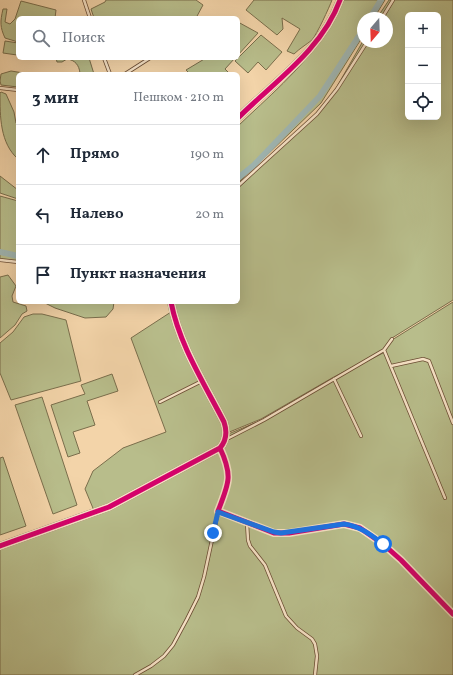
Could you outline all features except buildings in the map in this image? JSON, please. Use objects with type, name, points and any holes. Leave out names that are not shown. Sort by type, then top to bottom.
[{"type":"street","points":[[240,116],[294,66],[308,50],[331,20],[340,0]]},
{"type":"street","points":[[0,546],[109,507],[220,448],[225,440],[226,433],[224,422],[190,356],[176,324],[171,304]]},
{"type":"street","points":[[220,448],[229,474],[228,485],[218,512],[247,523],[281,533],[344,524],[360,528],[383,544],[401,560],[453,614]]},
{"type":"lane","points":[[84,0],[89,16]]},
{"type":"lane","points":[[386,12],[393,0]]},
{"type":"lane","points":[[240,184],[317,114],[337,89],[363,48]]},
{"type":"lane","points":[[105,60],[109,72]]},
{"type":"lane","points":[[128,72],[147,60]]},
{"type":"lane","points":[[0,88],[16,90]]},
{"type":"lane","points":[[0,260],[16,262]]},
{"type":"lane","points":[[225,440],[264,420],[384,350],[392,339]]},
{"type":"lane","points":[[384,350],[446,498]]},
{"type":"lane","points":[[391,366],[423,359],[429,361],[453,423]]},
{"type":"lane","points":[[334,379],[361,436]]},
{"type":"lane","points":[[160,402],[203,380]]},
{"type":"lane","points":[[135,675],[151,666],[164,656],[173,645],[187,619],[198,597],[218,512]]},
{"type":"lane","points":[[247,523],[248,540],[250,546],[265,565],[286,616],[297,628],[312,638],[315,644],[317,656],[315,675]]},
{"type":"green space","points":[[106,0],[196,0],[203,5],[197,16],[93,16],[91,9],[105,2]]},
{"type":"green space","points":[[254,0],[332,0],[320,27],[312,40],[294,54],[287,51],[300,29],[282,18],[283,29],[277,35],[246,10]]},
{"type":"green space","points":[[342,0],[385,0],[378,12],[357,12],[357,46],[321,103],[240,181],[240,124],[294,72],[323,36]]},
{"type":"green space","points":[[389,0],[453,0],[453,300],[392,338],[383,351],[332,378],[261,419],[227,433],[223,422],[226,435],[262,420],[340,375],[383,353],[392,340],[453,302],[453,675],[0,675],[0,546],[95,513],[85,489],[93,471],[123,448],[166,432],[131,338],[171,312],[169,304],[240,304],[240,186],[327,104],[359,48],[393,48],[393,12],[381,12]]},
{"type":"green space","points":[[21,1],[56,10],[55,16],[16,16]]},
{"type":"green space","points":[[3,9],[7,9],[5,22],[10,24],[16,16],[16,41],[5,38],[2,31],[1,21]]},
{"type":"green space","points":[[240,23],[258,33],[240,53]]},
{"type":"green space","points":[[261,35],[282,52],[266,70],[258,62],[248,73],[235,61],[240,60],[240,56]]},
{"type":"green space","points":[[5,41],[16,43],[16,55],[3,53]]},
{"type":"green space","points":[[56,60],[65,60],[62,62],[57,62]]},
{"type":"green space","points":[[70,60],[90,60],[93,72],[80,72],[78,65]]},
{"type":"green space","points":[[203,60],[233,60],[225,69],[228,72],[188,72],[186,70]]},
{"type":"green space","points":[[11,71],[17,72],[16,72],[16,87],[1,85],[1,74]]},
{"type":"green space","points":[[0,93],[6,94],[14,112],[16,123],[16,157],[12,153],[4,137],[2,129]]},
{"type":"green space","points":[[0,176],[16,188],[16,198],[0,193]]},
{"type":"green space","points":[[0,196],[16,200],[16,262],[0,260]]},
{"type":"green space","points":[[8,275],[16,286],[12,296],[13,302],[26,306],[27,311],[22,314],[15,325],[0,338],[0,277]]},
{"type":"green space","points":[[47,304],[114,304],[113,309],[106,317],[85,318]]},
{"type":"green space","points":[[33,314],[42,314],[66,320],[81,381],[11,400],[0,373],[0,343],[13,332],[24,317]]},
{"type":"green space","points":[[112,374],[118,391],[87,401],[95,425],[73,432],[80,453],[68,457],[51,405],[85,394],[81,385]]},
{"type":"green space","points":[[42,397],[77,505],[53,514],[15,405]]},
{"type":"green space","points":[[3,457],[26,526],[0,535],[0,458]]},
{"type":"waterway","points":[[374,12],[381,0]]},
{"type":"waterway","points":[[240,176],[254,165],[320,96],[357,39]]},
{"type":"waterway","points":[[0,252],[16,256]]},
{"type":"cycle path","points":[[240,116],[309,50],[322,34],[332,18],[340,0]]},
{"type":"cycle path","points":[[0,546],[109,507],[220,448],[226,435],[224,422],[186,348],[172,304]]},
{"type":"cycle path","points":[[220,448],[227,466],[228,480],[218,511],[274,533],[289,533],[344,524],[360,528],[383,544],[401,560],[453,614]]},
{"type":"route","points":[[213,533],[218,512],[274,532],[281,533],[344,524],[351,525],[360,528],[383,544]]}]
